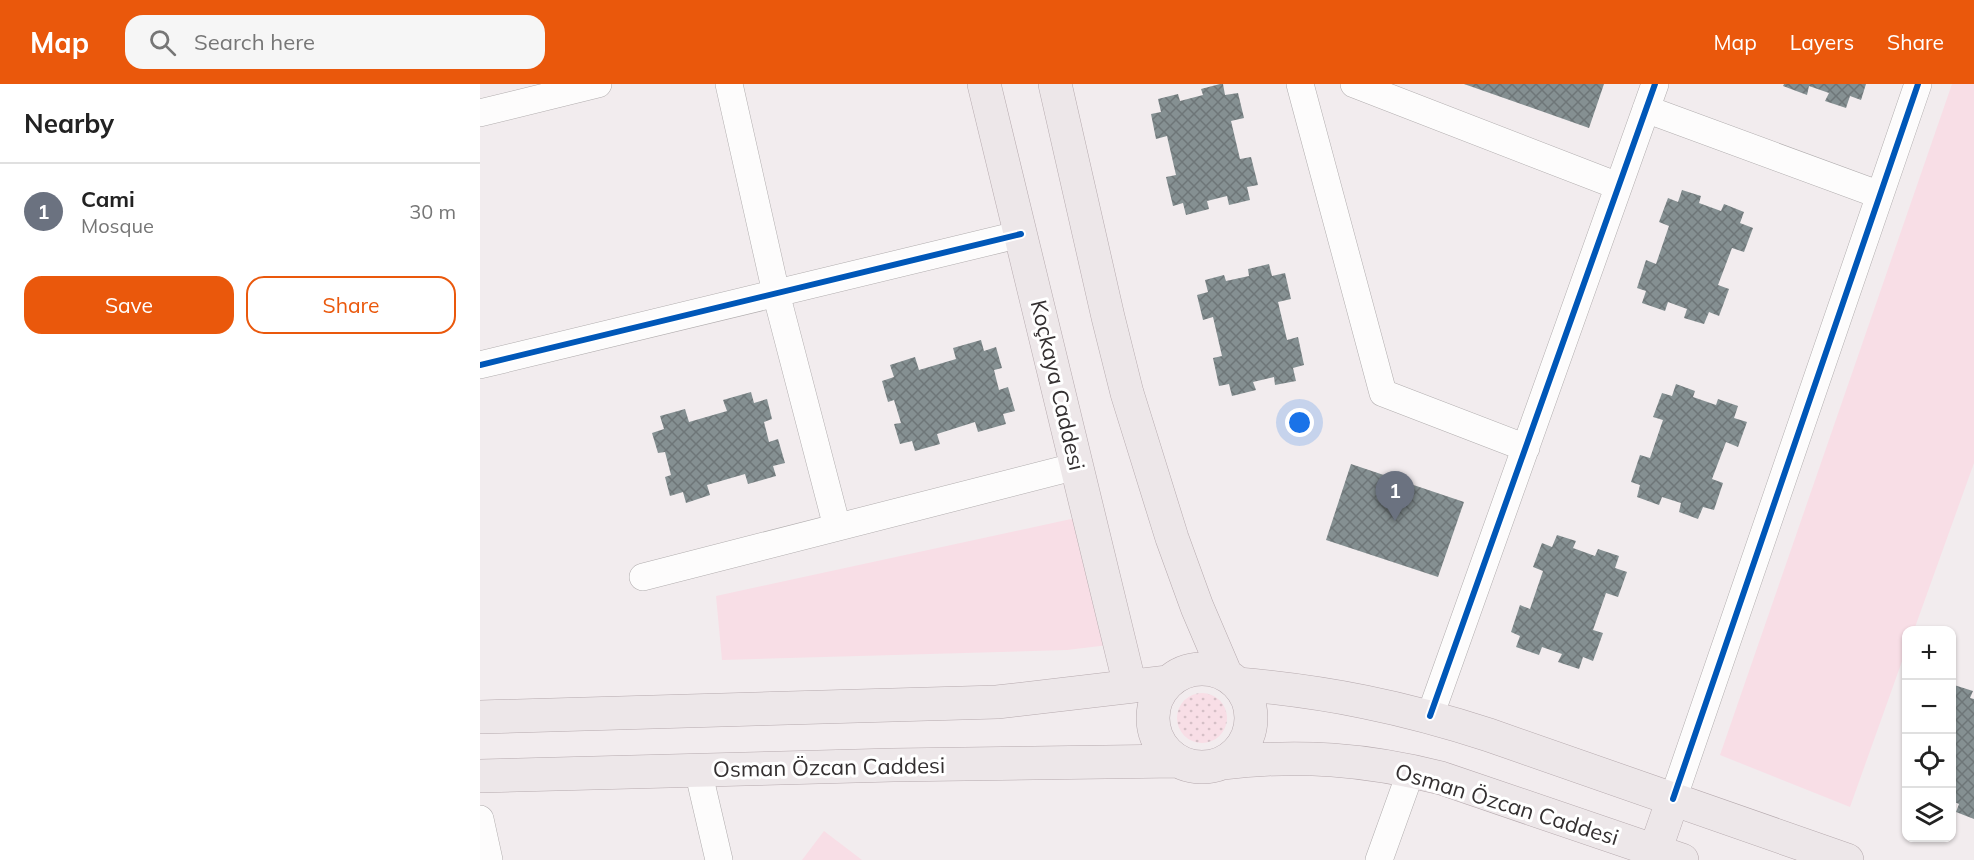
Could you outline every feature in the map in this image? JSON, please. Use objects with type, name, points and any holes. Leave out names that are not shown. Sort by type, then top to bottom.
[{"type":"main road","name":"Koçkaya Caddesi","points":[[984,84],[1130,686]]},
{"type":"main road","points":[[1055,84],[1107,316],[1127,393],[1172,538],[1197,607],[1232,680],[1246,697],[1251,712],[1250,727],[1245,742],[1235,754],[1222,763],[1207,767],[1192,766],[1178,761],[1165,751],[1157,738],[1153,724],[1153,708],[1158,694],[1168,682],[1181,673],[1196,669],[1211,669],[1232,680],[1337,695],[1430,716],[1847,860]]},
{"type":"main road","points":[[480,717],[997,702],[1168,682]]},
{"type":"main road","name":"Osman Özcan Caddesi","points":[[1222,763],[1293,758],[1328,759],[1363,762],[1411,771],[1441,778],[1663,857]]},
{"type":"main road","name":"Osman Özcan Caddesi","points":[[480,776],[1178,761]]},
{"type":"main road","points":[[1663,857],[1673,799]]},
{"type":"street","points":[[480,113],[598,84]]},
{"type":"street","points":[[729,84],[776,293],[837,527]]},
{"type":"street","points":[[1300,84],[1383,393],[1526,448]]},
{"type":"street","points":[[1354,84],[1618,186]]},
{"type":"street","points":[[1673,799],[1918,84]]},
{"type":"street","points":[[1430,716],[1650,96],[1880,195]]},
{"type":"street","points":[[480,365],[1021,234]]},
{"type":"street","points":[[643,577],[1077,466]]},
{"type":"street","points":[[698,770],[719,860]]},
{"type":"street","points":[[1380,860],[1411,771]]},
{"type":"street","points":[[480,819],[489,860]]},
{"type":"shaded area","points":[[1952,84],[1974,84],[1974,463],[1915,626],[1902,626],[1902,661],[1850,807],[1720,755]]},
{"type":"shaded area","points":[[1094,514],[1125,643],[1067,650],[722,660],[716,596]]},
{"type":"shaded area","points":[[1202,693],[1211,695],[1222,704],[1227,718],[1225,727],[1216,738],[1202,743],[1193,741],[1182,732],[1177,718],[1179,709],[1188,698]]},
{"type":"shaded area","points":[[824,831],[862,860],[802,860]]},
{"type":"building","points":[[1223,84],[1225,95],[1238,93],[1244,118],[1231,121],[1240,159],[1251,157],[1258,185],[1247,187],[1250,200],[1229,205],[1227,196],[1207,201],[1209,209],[1186,215],[1183,203],[1173,206],[1166,177],[1176,175],[1167,136],[1156,139],[1151,114],[1161,112],[1158,99],[1178,94],[1180,101],[1203,95],[1201,89]]},
{"type":"building","points":[[1464,84],[1604,84],[1589,128]]},
{"type":"building","points":[[1784,84],[1866,84],[1861,100],[1850,96],[1846,108],[1825,101],[1829,93],[1809,86],[1807,95],[1783,86]]},
{"type":"building","points":[[1682,190],[1701,196],[1699,203],[1721,211],[1724,204],[1744,212],[1740,223],[1753,228],[1744,252],[1732,248],[1718,285],[1729,289],[1719,316],[1709,312],[1704,324],[1684,318],[1687,309],[1668,302],[1665,311],[1642,303],[1646,291],[1637,288],[1646,260],[1656,264],[1669,226],[1659,222],[1668,198],[1678,202]]},
{"type":"building","points":[[1269,264],[1272,276],[1285,273],[1291,299],[1278,302],[1287,340],[1298,337],[1304,365],[1293,368],[1296,381],[1275,385],[1274,377],[1253,382],[1256,390],[1232,396],[1229,384],[1219,386],[1213,358],[1222,356],[1213,317],[1203,320],[1197,295],[1208,292],[1205,280],[1224,275],[1226,281],[1249,276],[1248,269]]},
{"type":"building","points":[[981,340],[984,351],[996,347],[1002,368],[994,370],[999,390],[1008,387],[1015,411],[1003,414],[1006,424],[978,432],[975,422],[937,434],[940,444],[915,451],[912,441],[900,444],[894,424],[901,423],[894,400],[888,402],[882,381],[894,377],[890,365],[915,357],[919,370],[956,359],[953,348]]},
{"type":"building","points":[[1676,384],[1695,391],[1693,397],[1716,405],[1718,399],[1738,406],[1734,418],[1747,422],[1738,447],[1726,442],[1712,479],[1723,483],[1714,510],[1703,507],[1698,519],[1679,512],[1681,503],[1662,497],[1659,505],[1637,497],[1640,485],[1631,482],[1640,455],[1650,458],[1663,420],[1653,417],[1662,393],[1672,396]]},
{"type":"building","points":[[751,392],[754,403],[767,399],[772,419],[764,422],[769,442],[778,439],[785,463],[773,466],[776,476],[748,484],[745,474],[707,485],[710,495],[686,503],[683,492],[670,496],[665,477],[671,475],[665,452],[658,453],[652,433],[664,429],[660,416],[685,409],[689,422],[727,411],[723,400]]},
{"type":"building","points":[[1351,464],[1464,502],[1438,577],[1326,540]]},
{"type":"building","points":[[1557,535],[1576,541],[1573,548],[1595,556],[1598,549],[1619,556],[1615,568],[1627,572],[1618,597],[1606,593],[1593,630],[1603,633],[1593,661],[1583,657],[1579,669],[1558,662],[1562,654],[1542,647],[1539,655],[1516,647],[1520,636],[1511,632],[1520,605],[1530,609],[1543,571],[1533,567],[1542,543],[1552,547]]},
{"type":"building","points":[[1956,686],[1973,691],[1970,698],[1974,699],[1974,819],[1956,812],[1959,804],[1956,803]]},
{"type":"cycle path","points":[[1430,716],[1655,84]]},
{"type":"cycle path","points":[[1673,799],[1918,84]]},
{"type":"cycle path","points":[[480,365],[1021,234]]},
{"type":"place","name":"Cami","points":[[1395,521]]}]
